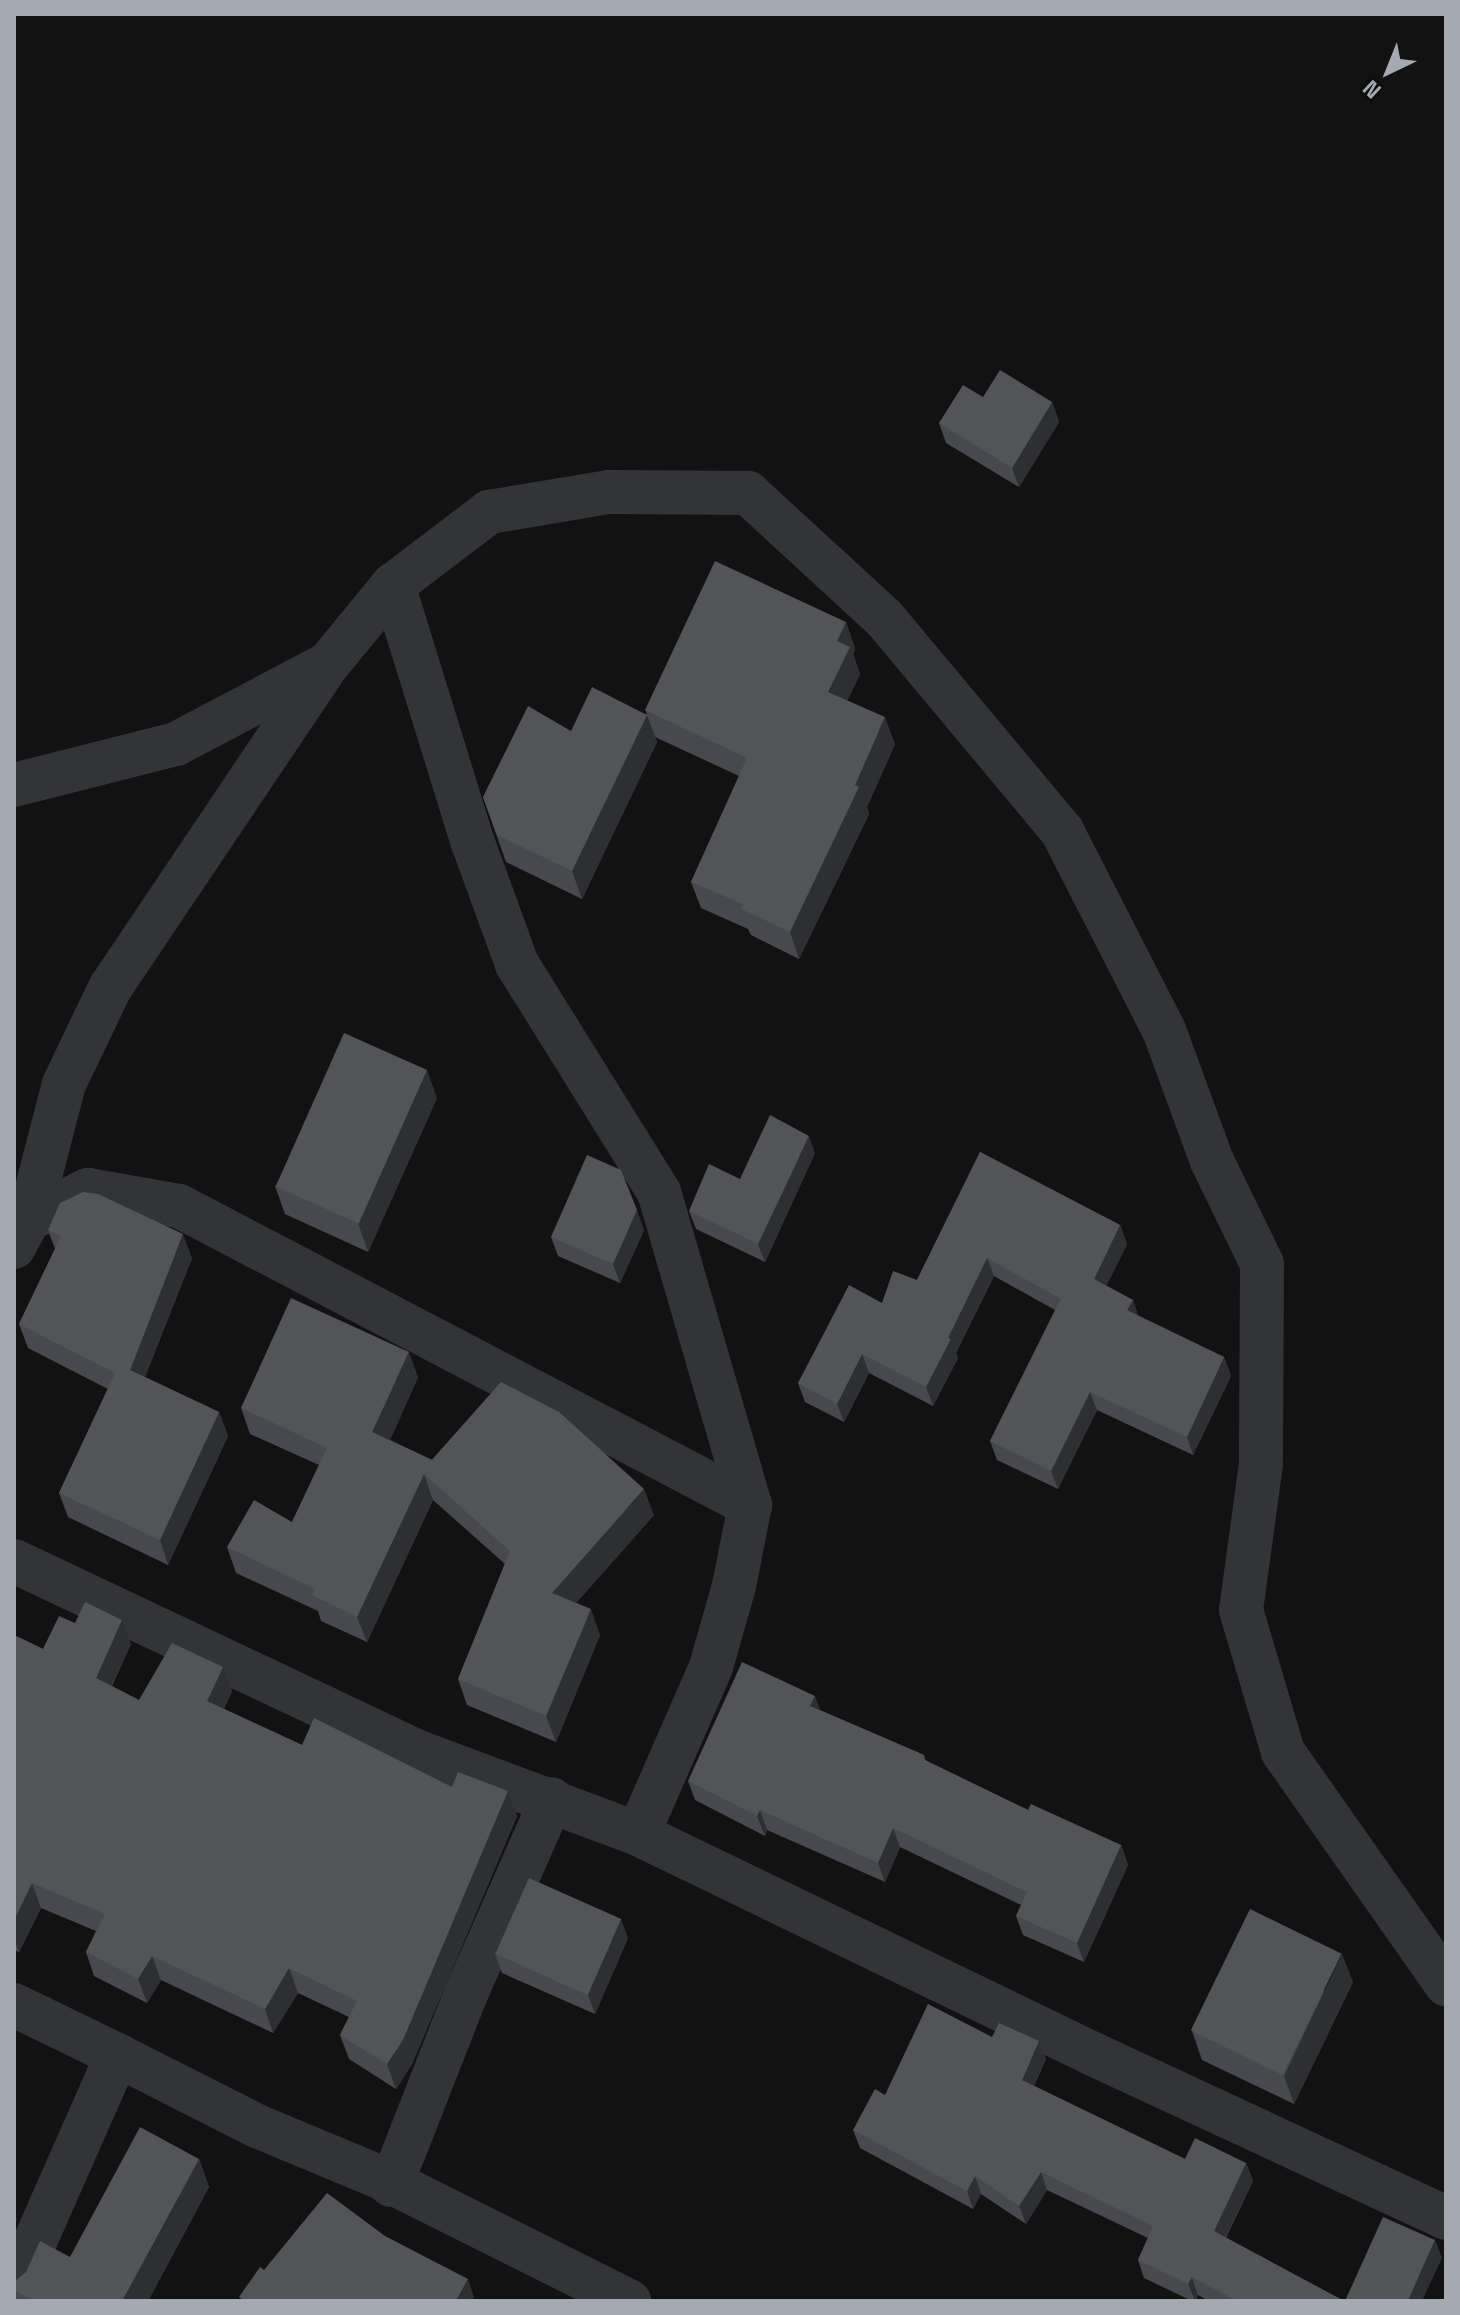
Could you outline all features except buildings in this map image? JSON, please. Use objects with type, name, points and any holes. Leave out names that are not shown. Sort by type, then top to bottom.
[{"type":"street","points":[[21,1233],[64,1084],[110,988],[328,664],[393,585],[489,512],[609,492],[748,493],[884,618],[1062,831],[1164,1030],[1212,1161],[1262,1264],[1261,1464],[1241,1610],[1283,1752],[1446,1984]]},
{"type":"street","points":[[393,585],[473,843],[517,964],[659,1192],[750,1505],[734,1586],[711,1667],[638,1834]]},
{"type":"street","points":[[14,785],[176,744],[328,664]]},
{"type":"street","points":[[21,1233],[88,1190],[179,1206],[750,1505]]},
{"type":"street","points":[[14,1561],[416,1751],[552,1799],[638,1834],[1093,2054],[1446,2218]]},
{"type":"street","points":[[391,2185],[465,1996],[552,1799]]},
{"type":"street","points":[[14,2005],[257,2126],[387,2180],[391,2185],[629,2301]]},
{"type":"street","points":[[14,2289],[117,2055]]}]
